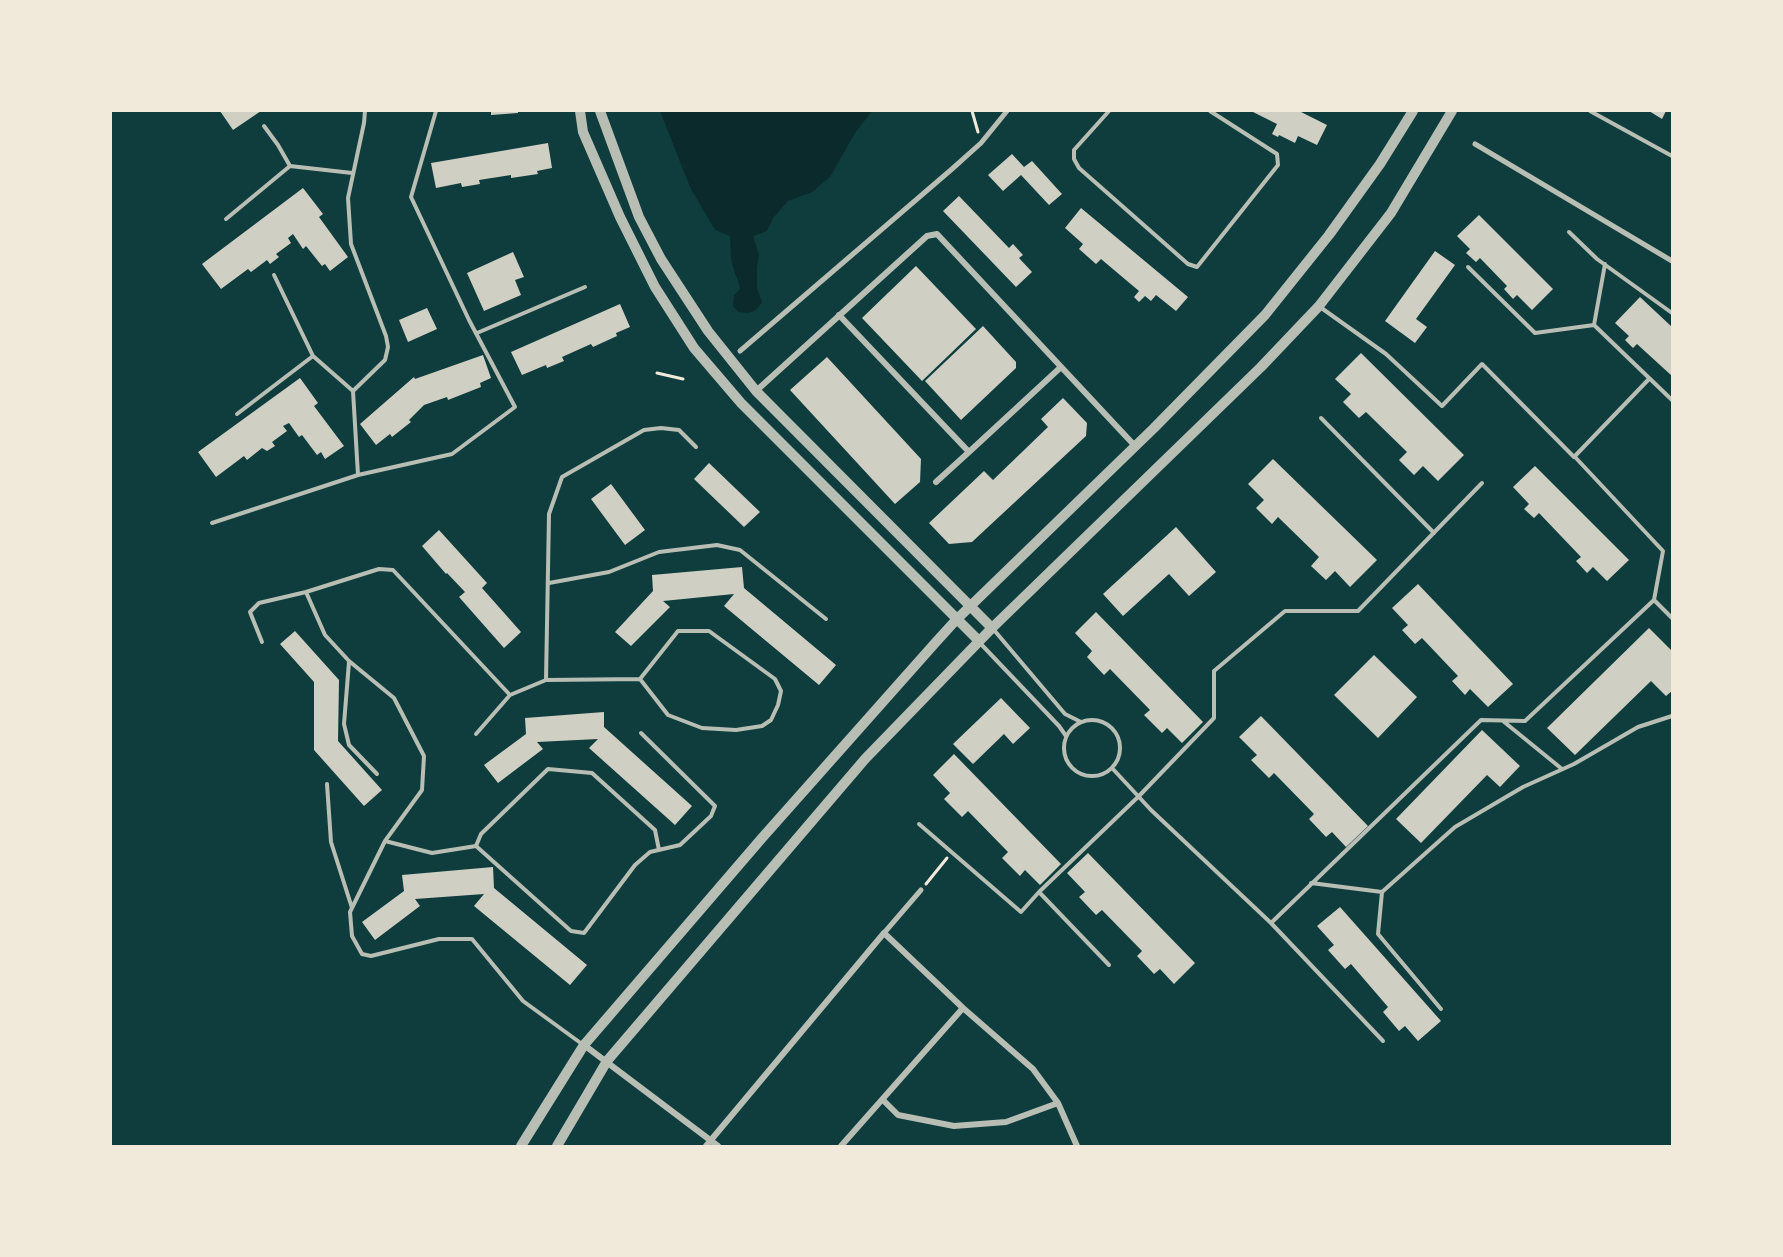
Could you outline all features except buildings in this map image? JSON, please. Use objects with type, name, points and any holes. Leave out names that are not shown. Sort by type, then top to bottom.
[{"type":"street","points":[[580,111],[584,132],[620,217],[655,287],[694,348],[741,403],[979,641]]},
{"type":"street","points":[[600,111],[639,217],[661,259],[708,331],[756,391],[992,628]]},
{"type":"street","points":[[740,351],[981,143],[1007,111]]},
{"type":"street","points":[[521,1146],[584,1045],[762,838],[956,620],[1135,446],[1265,315],[1336,226],[1380,164],[1413,111]]},
{"type":"street","points":[[557,1146],[607,1061],[865,759],[992,628],[1261,367],[1319,306],[1391,213],[1452,111]]},
{"type":"street","points":[[1475,144],[1672,261]]},
{"type":"street","points":[[741,403],[927,236],[937,234],[1135,446]]},
{"type":"street","points":[[839,315],[969,453]]},
{"type":"street","points":[[936,482],[1061,367]]},
{"type":"street","points":[[708,1143],[921,890]]},
{"type":"street","points":[[884,933],[963,1008],[1033,1069],[1058,1103],[1077,1146]]},
{"type":"street","points":[[841,1146],[963,1008]]},
{"type":"street","points":[[584,1045],[708,1143],[718,1146]]},
{"type":"street","points":[[882,1100],[898,1115],[954,1126],[1006,1122],[1058,1103]]},
{"type":"lane","points":[[353,391],[385,360],[388,347],[387,336],[351,244],[348,198],[365,111]]},
{"type":"lane","points":[[212,523],[358,475],[452,454],[515,406],[411,197],[436,111]]},
{"type":"lane","points":[[1109,111],[1074,150],[1074,159],[1079,168],[1188,264],[1197,267],[1278,165],[1277,154],[1210,111]]},
{"type":"lane","points":[[1590,111],[1672,156]]},
{"type":"lane","points":[[264,126],[290,166]]},
{"type":"lane","points":[[226,219],[290,166],[352,173]]},
{"type":"lane","points":[[1569,232],[1605,264],[1672,313]]},
{"type":"lane","points":[[1594,325],[1605,264]]},
{"type":"lane","points":[[1467,267],[1535,333],[1594,325]]},
{"type":"lane","points":[[274,274],[313,356],[353,391],[358,475]]},
{"type":"lane","points":[[477,333],[585,287]]},
{"type":"lane","points":[[1271,923],[1481,720],[1525,721],[1654,600],[1663,550],[1482,364],[1442,406],[1386,354],[1319,306]]},
{"type":"lane","points":[[1594,325],[1672,400]]},
{"type":"lane","points":[[237,414],[313,356]]},
{"type":"lane","points":[[1574,457],[1649,379]]},
{"type":"lane","points":[[1321,418],[1434,533]]},
{"type":"lane","points":[[546,680],[549,514],[562,477],[644,430],[661,428],[679,430],[696,447]]},
{"type":"lane","points":[[919,824],[1021,912],[1139,796],[1214,718],[1214,671],[1285,611],[1358,611],[1482,483]]},
{"type":"lane","points":[[549,583],[609,572],[659,552],[717,545],[740,550],[826,619]]},
{"type":"lane","points":[[262,642],[250,612],[259,603],[306,592],[379,569],[393,570],[510,694]]},
{"type":"lane","points":[[306,592],[325,635],[349,661],[394,698],[424,756],[422,790],[385,841],[350,912],[352,936],[362,954],[371,956],[439,939],[472,939],[523,1001],[584,1045]]},
{"type":"lane","points":[[1654,600],[1672,618]]},
{"type":"lane","points":[[992,628],[1065,714],[1081,722]]},
{"type":"lane","points":[[678,631],[709,631],[775,679],[781,692],[771,720],[762,726],[736,730],[702,728],[668,715],[640,679],[678,631]]},
{"type":"lane","points":[[979,641],[1066,736]]},
{"type":"lane","points":[[349,661],[344,724],[349,744],[378,774]]},
{"type":"lane","points":[[476,734],[510,694],[546,680],[640,679]]},
{"type":"lane","points":[[1441,1009],[1378,933],[1382,892],[1455,827],[1523,787],[1562,769],[1638,727],[1672,716]]},
{"type":"lane","points":[[1100,721],[1109,726],[1119,741],[1118,760],[1112,768],[1096,776],[1078,773],[1066,760],[1064,744],[1066,736],[1075,725],[1081,722],[1100,721]]},
{"type":"lane","points":[[1503,721],[1562,769]]},
{"type":"lane","points":[[476,846],[571,931],[584,933],[635,865],[650,852],[680,845],[711,816],[715,806],[641,733]]},
{"type":"lane","points":[[1112,768],[1271,923],[1383,1041]]},
{"type":"lane","points":[[476,846],[482,834],[548,769],[592,773],[655,830],[659,850]]},
{"type":"lane","points":[[327,784],[331,842],[352,909]]},
{"type":"lane","points":[[385,841],[432,853],[476,846]]},
{"type":"lane","points":[[1311,883],[1382,892]]},
{"type":"lane","points":[[1039,892],[1109,965]]},
{"type":"path","points":[[972,111],[981,143]]},
{"type":"path","points":[[657,373],[682,379]]},
{"type":"path","points":[[921,890],[952,852]]},
{"type":"water","points":[[660,111],[872,111],[855,133],[830,177],[812,192],[788,201],[773,218],[767,231],[753,236],[759,255],[757,288],[762,302],[752,312],[738,312],[733,306],[734,295],[740,289],[732,262],[730,236],[715,230],[690,187]]}]
